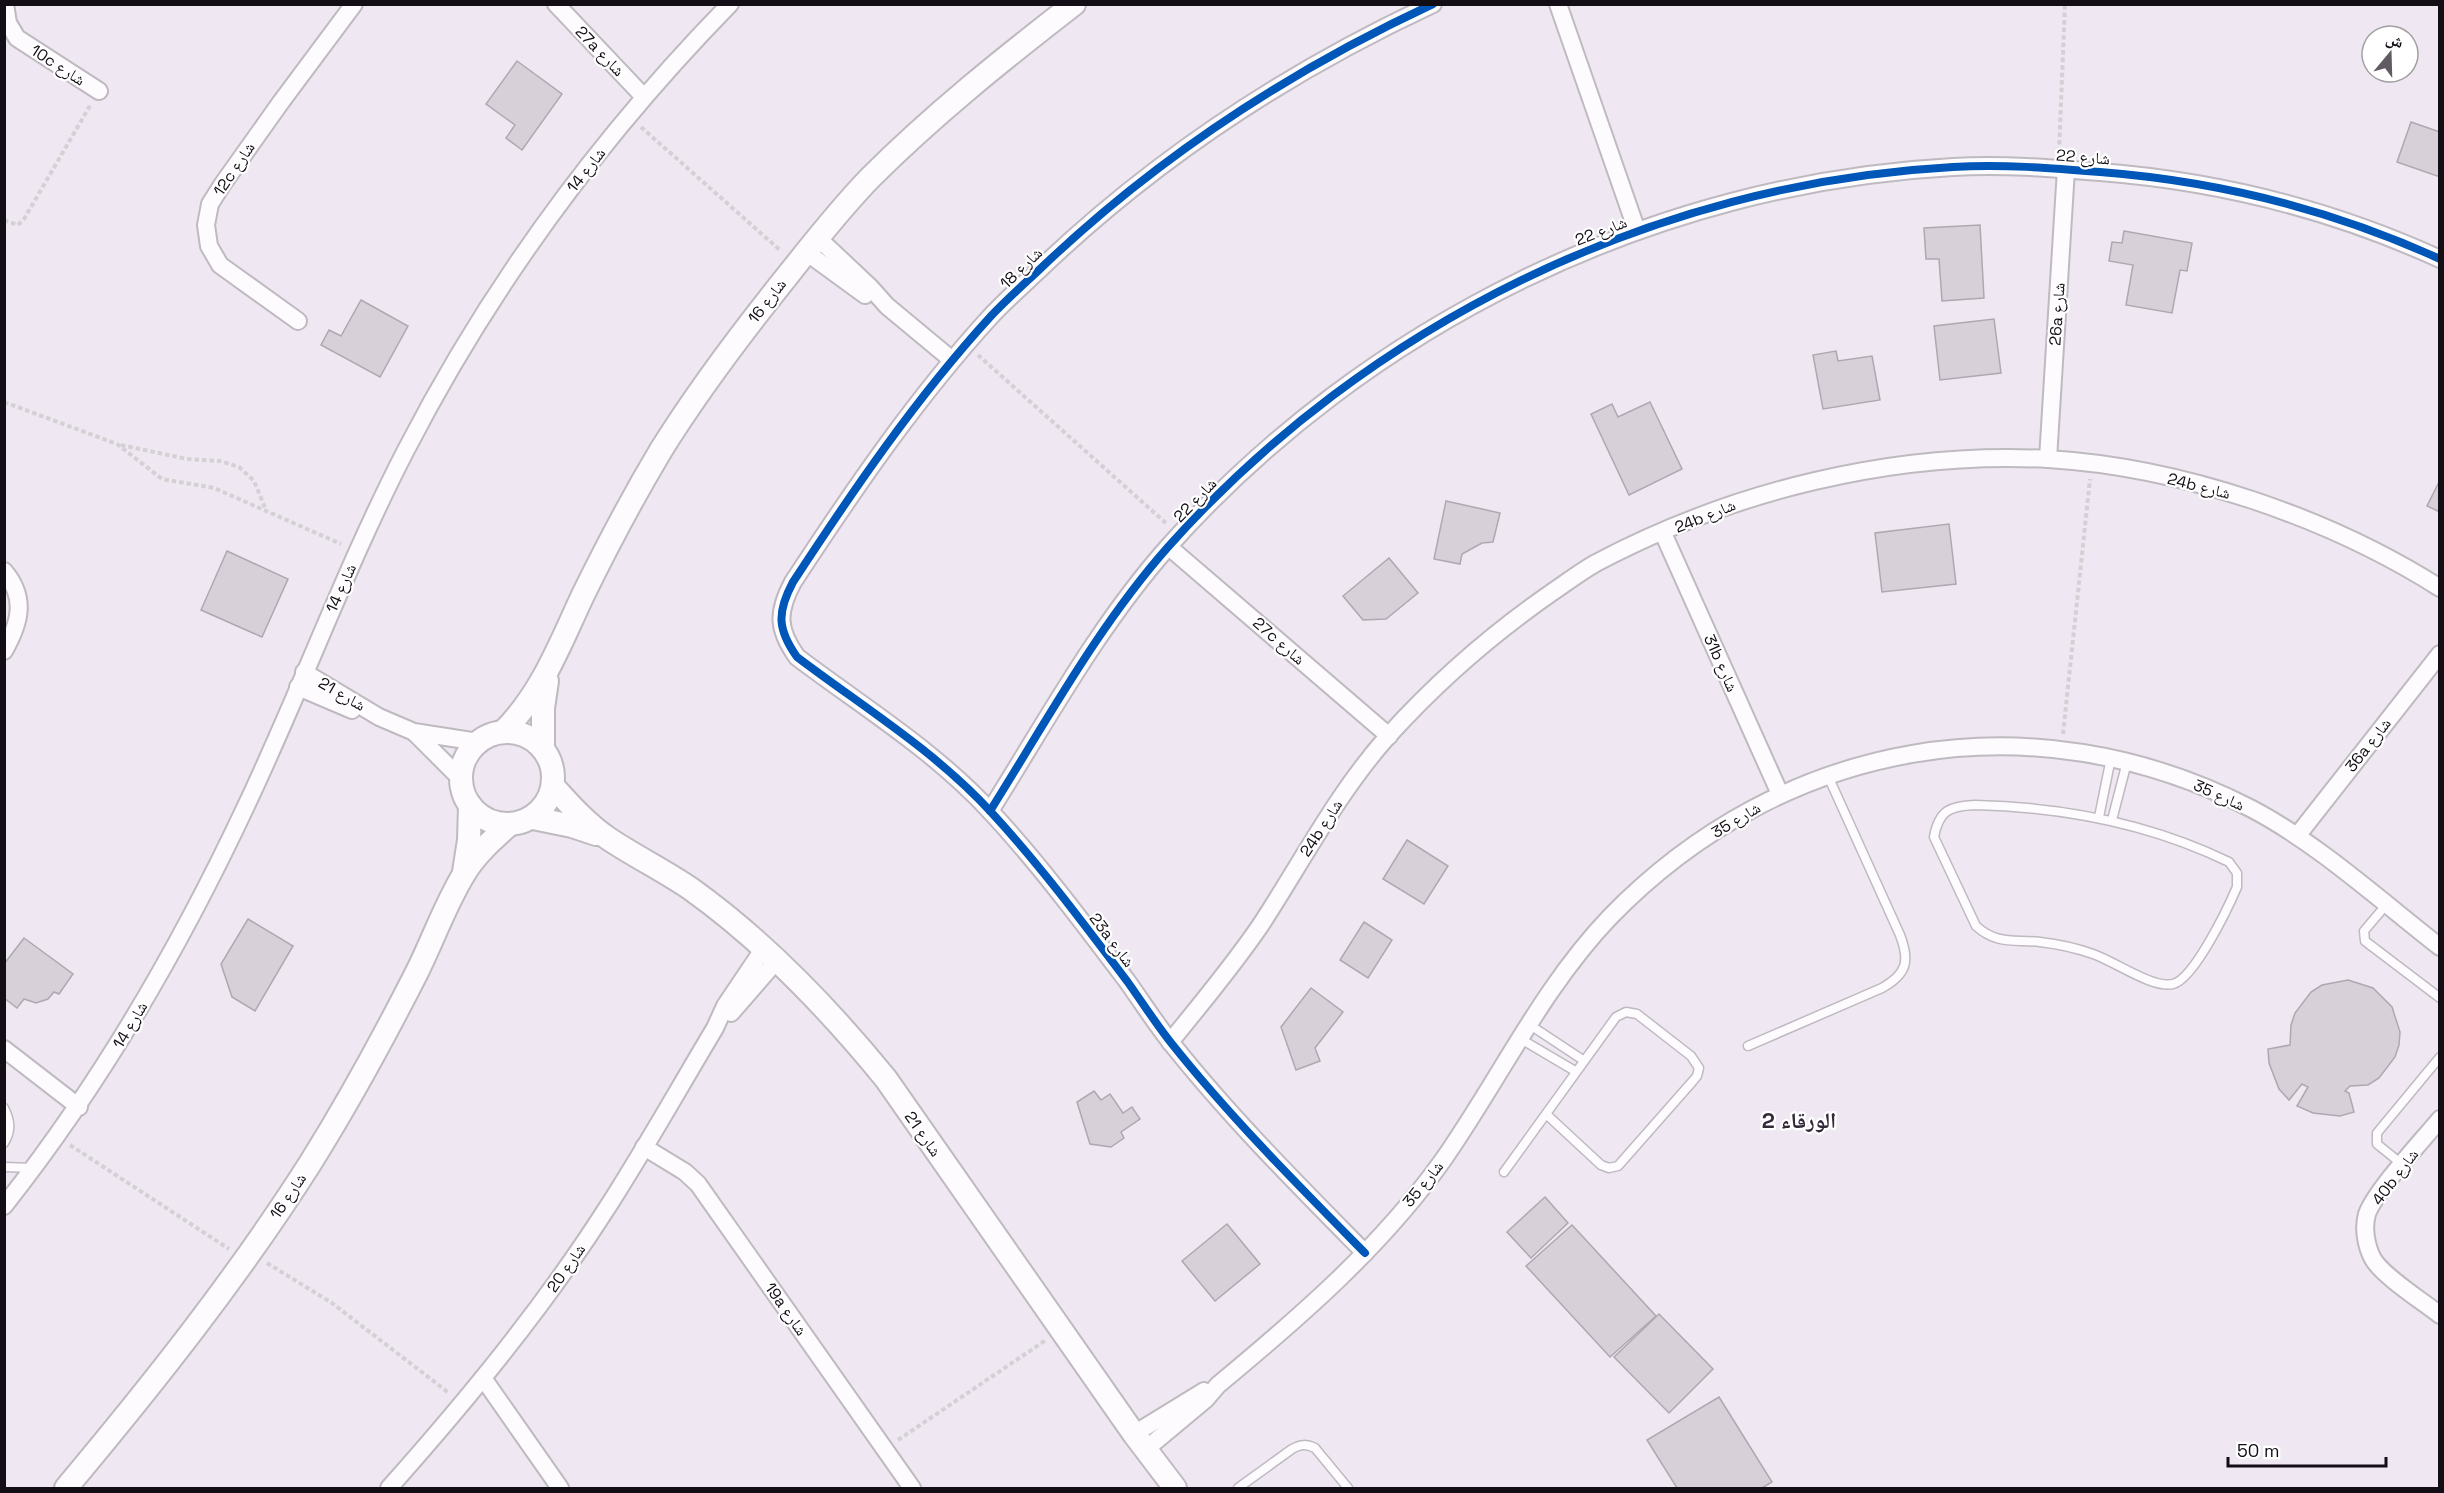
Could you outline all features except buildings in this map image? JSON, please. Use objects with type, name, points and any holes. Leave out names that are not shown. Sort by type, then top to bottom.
[{"type":"street","name":"10c شارع","points":[[5,4],[8,23],[17,38],[99,91]]},
{"type":"street","name":"12c شارع","points":[[298,321],[220,265],[209,246],[206,225],[210,204],[222,186],[280,102],[354,4]]},
{"type":"street","name":"27a شارع","points":[[556,4],[644,97]]},
{"type":"street","name":"شارع 14","points":[[4,1206],[79,1107],[153,987],[210,882],[248,804],[357,551],[407,448],[448,374],[540,231],[590,163],[644,97],[730,4]]},
{"type":"street","name":"شارع 16","points":[[503,732],[529,702],[550,668],[621,521],[662,450],[706,381],[807,251],[870,179],[939,115],[1008,55],[1074,4]]},
{"type":"street","name":"شارع 18","points":[[813,670],[797,657],[785,640],[780,620],[784,600],[872,465],[952,360],[992,315],[1081,230],[1172,158],[1276,88],[1365,36],[1433,4]]},
{"type":"street","points":[[1558,4],[1637,231]]},
{"type":"street","name":"شارع 22","points":[[990,811],[1110,622],[1174,541],[1225,488],[1286,433],[1350,383],[1417,337],[1488,296],[1562,260],[1637,231],[1741,198],[1848,177],[1955,166],[2062,169],[2154,176],[2244,193],[2331,217],[2439,260]]},
{"type":"street","name":"26a شارع","points":[[2048,459],[2062,169]]},
{"type":"street","points":[[807,251],[865,295],[887,306],[952,360]]},
{"type":"street","name":"24b شارع","points":[[1170,1042],[1260,926],[1323,824],[1356,776],[1389,736],[1451,672],[1520,615],[1594,564],[1663,532],[1741,501],[1819,479],[1895,466],[1971,460],[2048,459],[2092,464],[2203,485],[2277,508],[2350,539],[2439,588]]},
{"type":"street","name":"31b شارع","points":[[1663,532],[1780,794]]},
{"type":"street","name":"27c شارع","points":[[1174,541],[1389,736]]},
{"type":"street","points":[[4,571],[13,581],[19,601],[18,622],[4,651]]},
{"type":"street","name":"36a شارع","points":[[2297,836],[2439,654]]},
{"type":"street","name":"شارع 16","points":[[543,748],[543,708],[550,668]]},
{"type":"street","name":"23a شارع","points":[[813,670],[906,735],[949,771],[990,811],[1083,923],[1170,1042],[1255,1141],[1365,1253]]},
{"type":"street","name":"شارع 21","points":[[301,680],[414,732],[478,742]]},
{"type":"street","name":"شارع 21","points":[[414,732],[460,779]]},
{"type":"street","points":[[503,732],[518,733],[532,739],[543,748],[553,768],[553,786],[549,797],[533,818],[510,824],[495,823],[481,816],[465,797],[460,779],[462,765],[468,752],[486,737],[503,732]]},
{"type":"street","name":"شارع 35","points":[[1140,1442],[1206,1399],[1218,1385],[1327,1291],[1365,1253],[1441,1163],[1564,972],[1610,918],[1653,878],[1718,828],[1780,794],[1828,776],[1886,759],[1945,748],[2003,746],[2061,750],[2119,760],[2211,789],[2255,811],[2297,836],[2439,947]]},
{"type":"street","name":"شارع 21","points":[[553,786],[579,814],[609,839],[691,889],[770,954],[849,1034],[886,1079],[1140,1442],[1175,1488]]},
{"type":"street","name":"شارع 16","points":[[464,874],[469,840],[470,805]]},
{"type":"street","name":"شارع 21","points":[[533,818],[572,826],[609,839]]},
{"type":"street","name":"شارع 16","points":[[66,1488],[180,1348],[248,1256],[310,1162],[366,1069],[417,972],[464,874],[485,848],[510,824]]},
{"type":"street","name":"شارع 20","points":[[389,1488],[464,1404],[526,1325],[607,1208],[715,1028],[770,954]]},
{"type":"street","points":[[4,1049],[79,1107]]},
{"type":"street","name":"40b شارع","points":[[2439,1119],[2379,1195],[2367,1215],[2365,1238],[2373,1260],[2439,1315]]},
{"type":"street","name":"19a شارع","points":[[644,1147],[685,1172],[698,1184],[912,1488]]},
{"type":"street","points":[[483,1378],[560,1488]]},
{"type":"lane","points":[[2099,817],[2119,760]]},
{"type":"lane","points":[[2112,820],[2119,760]]},
{"type":"lane","points":[[1748,1046],[1882,988],[1896,980],[1905,966],[1906,950],[1900,934],[1828,776]]},
{"type":"lane","points":[[1960,806],[2017,806],[2112,820],[2148,830],[2219,857],[2229,862],[2237,873],[2238,887],[2196,963],[2187,976],[2173,984],[2157,984],[2119,964],[2067,947],[2040,942],[1998,940],[1986,935],[1969,915],[1934,837],[1936,822],[1946,811],[1960,806]]},
{"type":"lane","points":[[2386,905],[2364,931],[2365,941],[2439,998]]},
{"type":"lane","points":[[1504,1172],[1616,1017],[1626,1012],[1637,1014],[1691,1056],[1699,1068],[1697,1076],[1618,1166],[1609,1168],[1601,1165],[1546,1114]]},
{"type":"lane","points":[[1526,1032],[1583,1060]]},
{"type":"lane","points":[[1526,1032],[1575,1071]]},
{"type":"lane","points":[[2403,1165],[2377,1144],[2377,1133],[2439,1057]]},
{"type":"lane","points":[[4,1107],[10,1121],[9,1135],[4,1143]]},
{"type":"lane","points":[[4,1167],[34,1168]]},
{"type":"lane","points":[[1238,1488],[1292,1449],[1307,1444],[1315,1448],[1348,1488]]},
{"type":"path","points":[[2062,169],[2064,4]]},
{"type":"path","points":[[4,220],[18,225],[24,219],[99,91]]},
{"type":"path","points":[[629,117],[807,251]]},
{"type":"path","points":[[966,344],[1174,541]]},
{"type":"path","points":[[4,402],[117,444],[187,459],[220,461],[239,467],[254,481],[266,510]]},
{"type":"path","points":[[117,444],[162,479],[214,488],[357,551]]},
{"type":"path","points":[[2061,750],[2092,464]]},
{"type":"path","points":[[57,1137],[248,1256],[332,1303],[464,1404]]},
{"type":"path","points":[[885,1449],[1061,1330]]},
{"type":"cycle path","points":[[1365,1253],[1266,1151],[1194,1071],[1061,895],[991,812],[922,749],[797,657],[786,638],[782,612],[793,582],[911,412],[963,347],[1021,287],[1129,191],[1225,121],[1327,58],[1433,4]]},
{"type":"cycle path","points":[[990,811],[1074,675],[1119,609],[1168,547],[1247,467],[1333,396],[1425,333],[1523,279],[1626,235],[1732,202],[1842,179],[1953,167],[2008,166],[2144,176],[2230,191],[2316,212],[2440,259]]},
{"type":"district","name":"الورقاء 2","points":[[1799,1120]]}]
